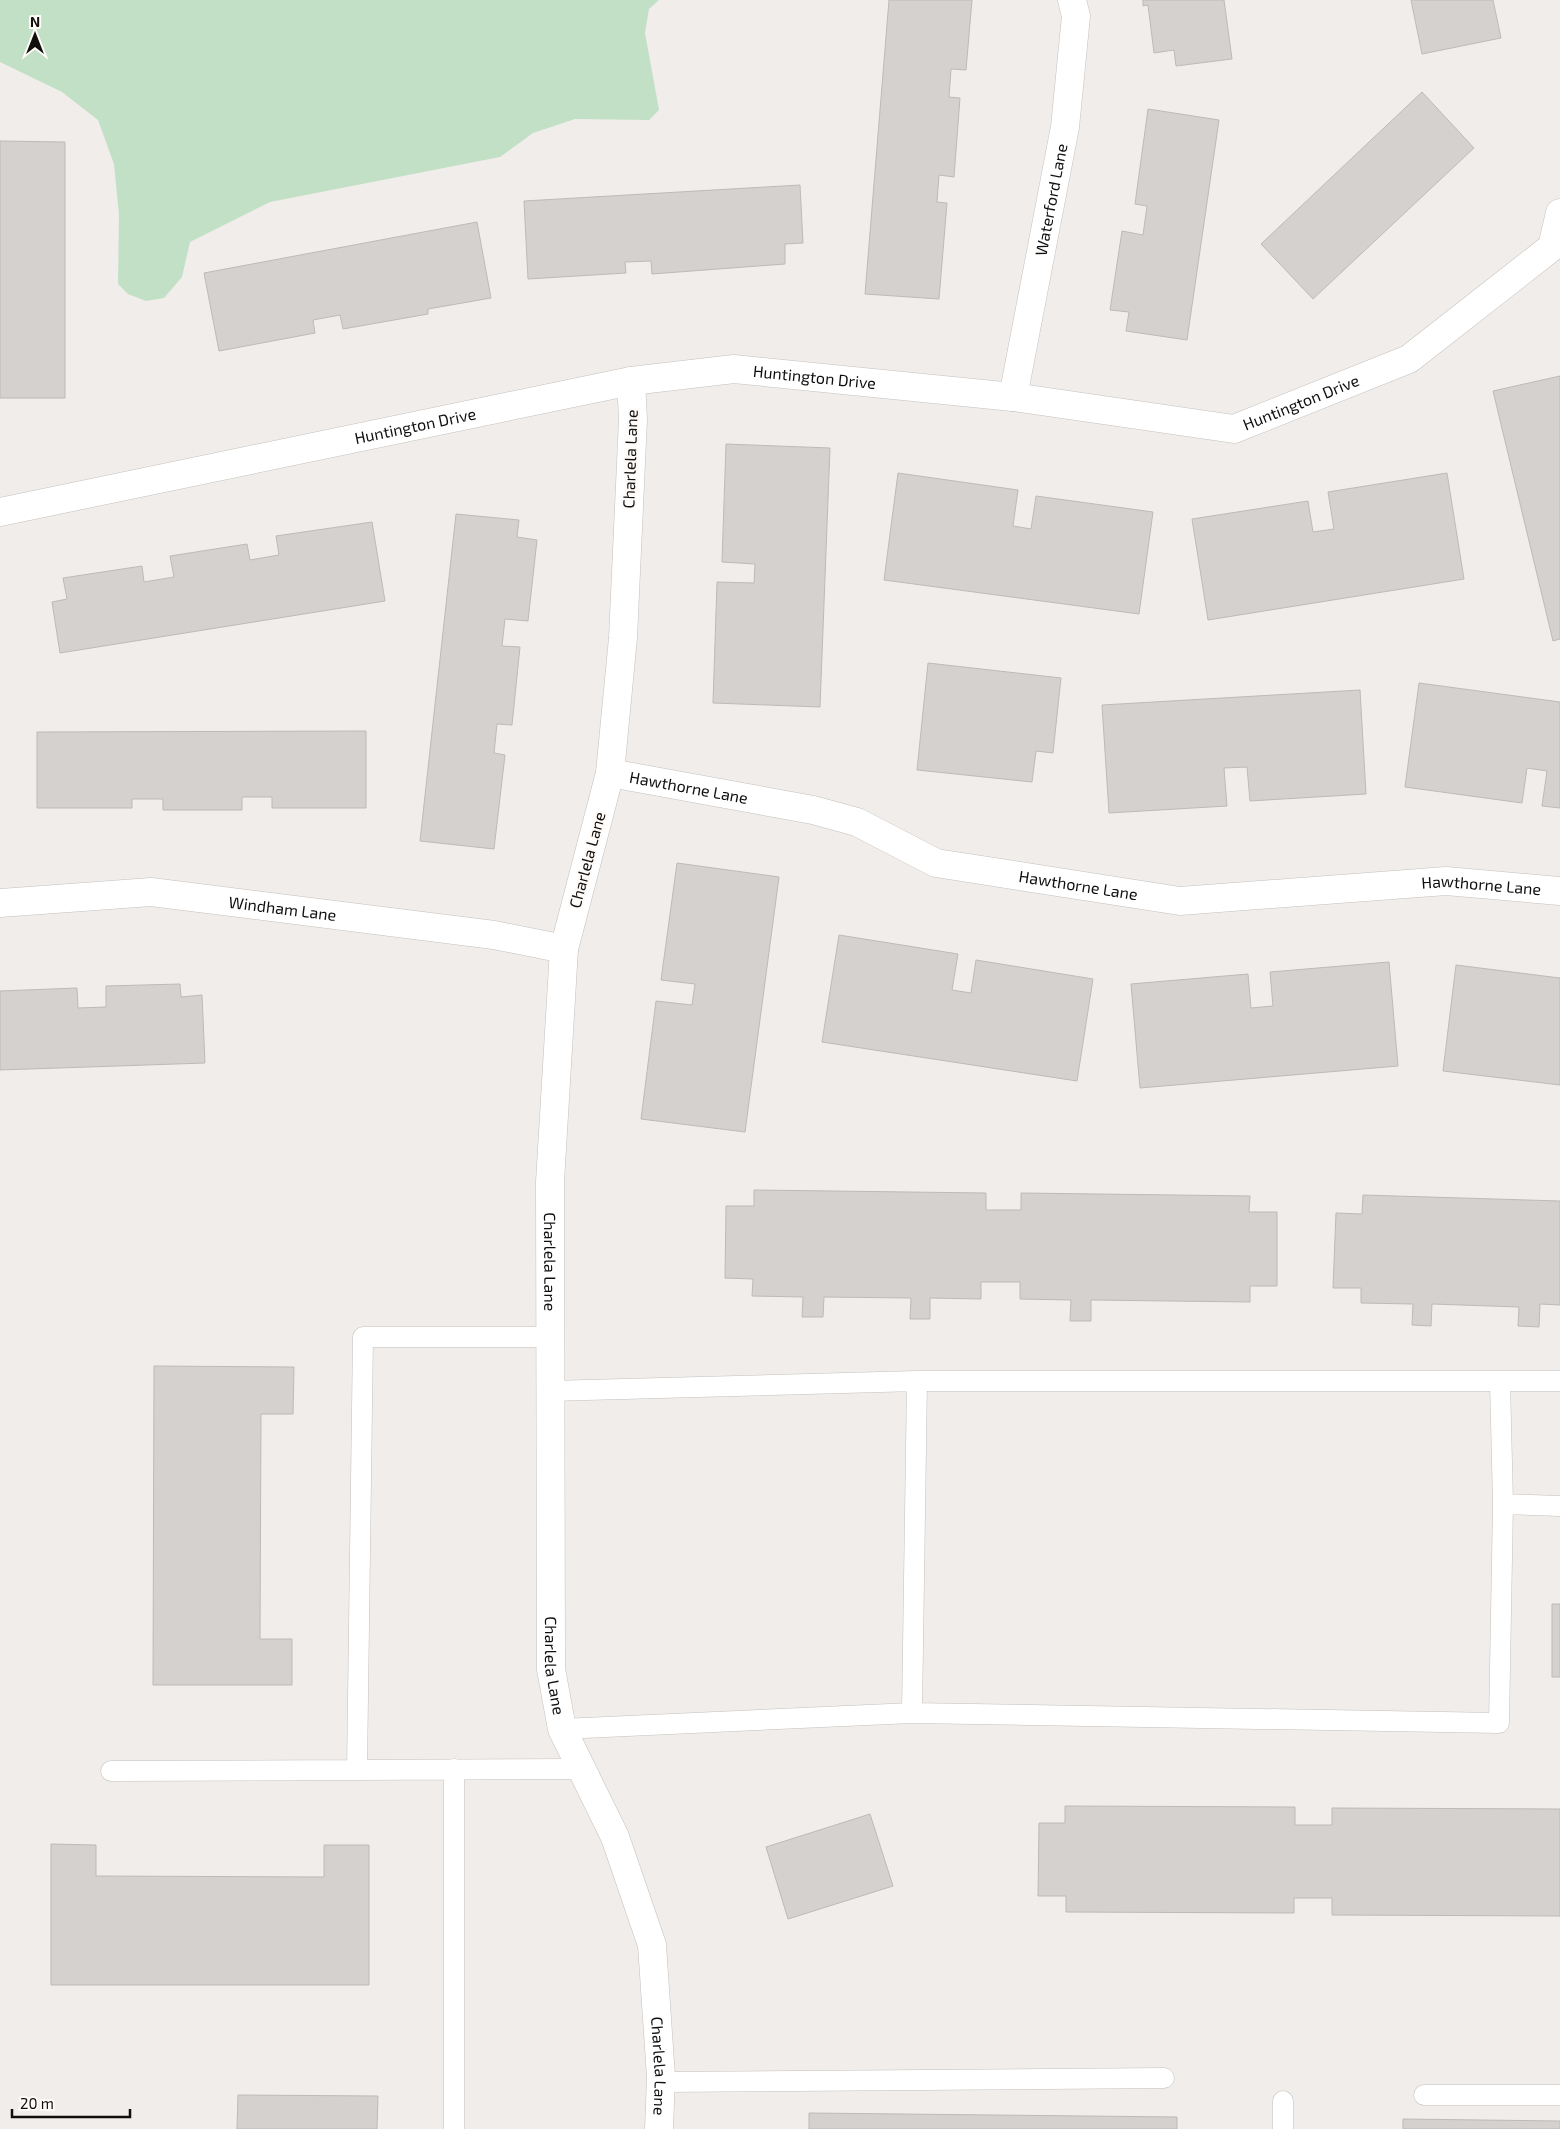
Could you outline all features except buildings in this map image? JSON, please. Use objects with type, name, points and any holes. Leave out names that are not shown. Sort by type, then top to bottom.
[{"type":"street","name":"Waterford Lane","points":[[1013,397],[1065,127],[1076,16],[1072,0]]},
{"type":"street","name":"Huntington Drive","points":[[0,512],[630,381],[734,369],[1013,397],[1234,429],[1409,359],[1556,248],[1560,213]]},
{"type":"street","name":"Charlela Lane","points":[[630,381],[633,419],[623,638],[610,773],[564,949],[550,1182],[551,1669],[562,1729],[615,1837],[652,1944],[660,2082],[660,2129]]},
{"type":"street","name":"Hawthorne Lane","points":[[610,773],[813,810],[857,822],[936,863],[1180,901],[1446,880],[1560,891]]},
{"type":"street","name":"Windham Lane","points":[[0,903],[151,892],[494,935],[564,949]]},
{"type":"lane","points":[[357,1770],[363,1337],[550,1337]]},
{"type":"lane","points":[[549,1391],[917,1381],[1560,1381]]},
{"type":"lane","points":[[912,1713],[917,1381]]},
{"type":"lane","points":[[562,1729],[912,1713],[1499,1722],[1503,1504],[1500,1381]]},
{"type":"lane","points":[[1503,1504],[1560,1506]]},
{"type":"lane","points":[[454,1769],[454,2129]]},
{"type":"lane","points":[[111,1771],[581,1769]]},
{"type":"lane","points":[[660,2082],[1164,2078]]},
{"type":"lane","points":[[1424,2095],[1560,2095]]},
{"type":"lane","points":[[1283,2101],[1283,2129]]},
{"type":"green space","points":[[0,0],[659,0],[649,9],[645,33],[659,110],[649,120],[575,119],[533,133],[500,157],[270,202],[190,242],[182,277],[164,298],[146,301],[128,294],[118,284],[119,215],[114,164],[98,120],[62,92],[0,62]]}]
